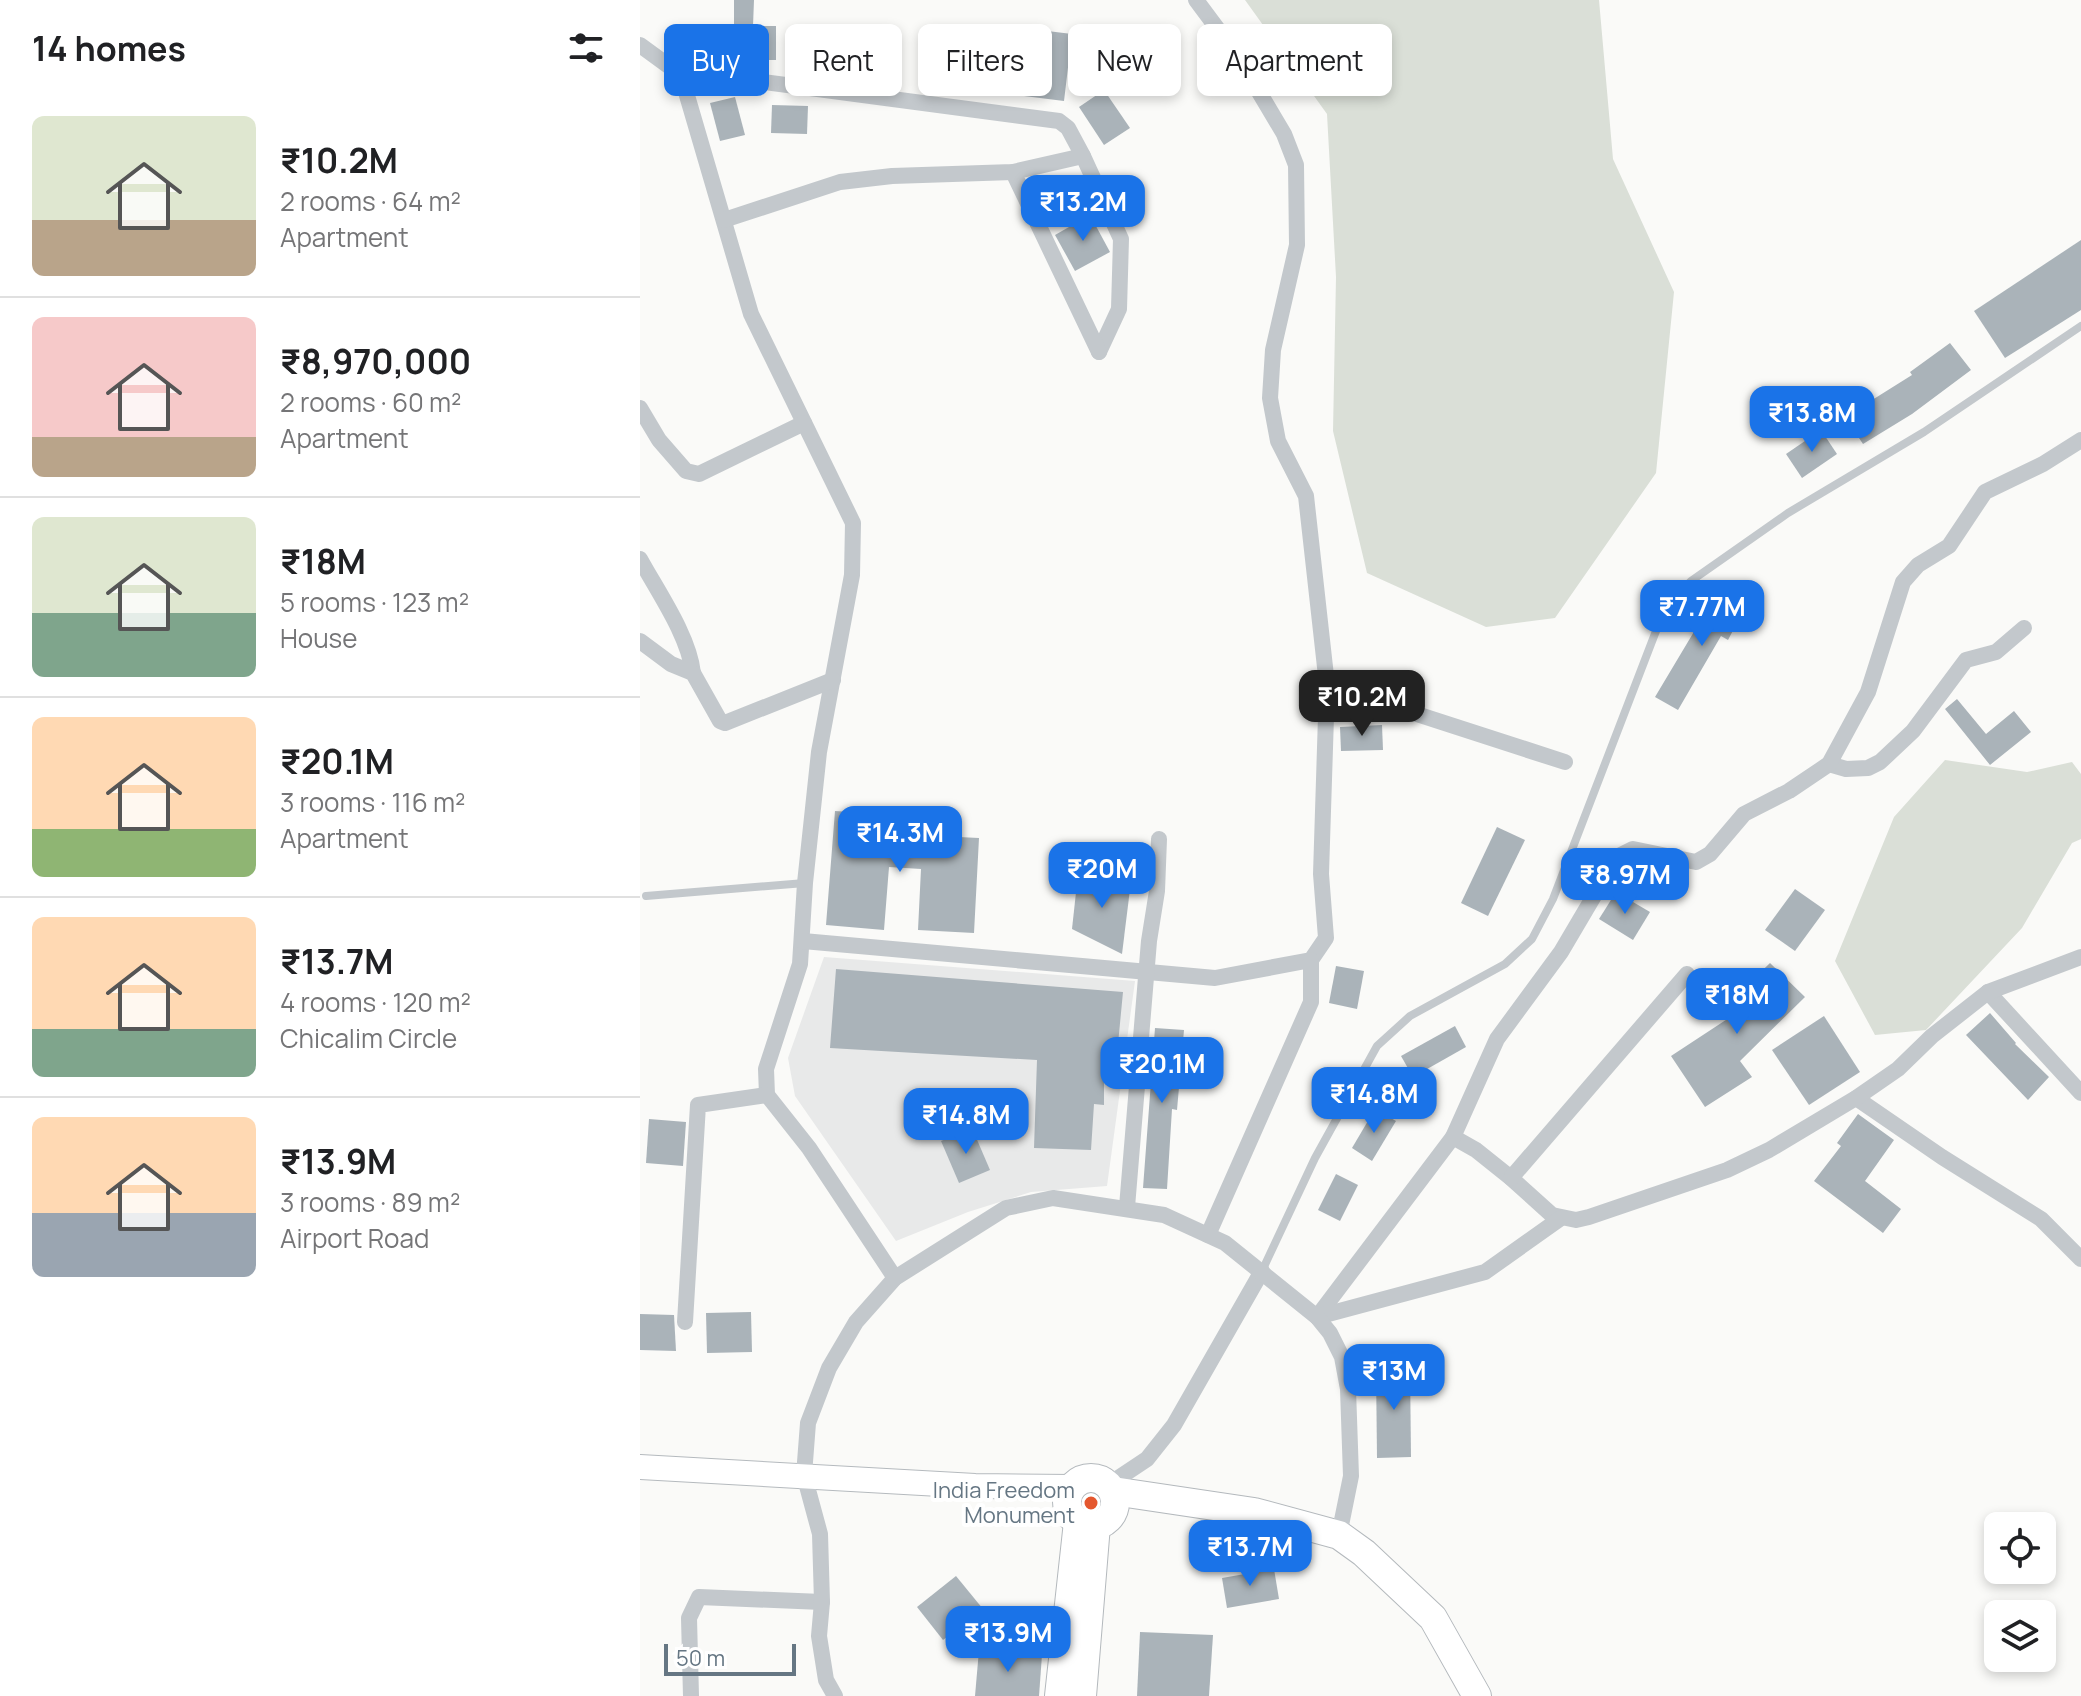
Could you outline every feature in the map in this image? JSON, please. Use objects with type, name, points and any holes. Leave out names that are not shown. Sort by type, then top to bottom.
[{"type":"highway","points":[[1092,1504],[1197,1504],[1254,1512],[1339,1535],[1364,1553],[1433,1618],[1477,1696]]},
{"type":"highway","points":[[1059,1696],[1092,1504]]},
{"type":"highway","points":[[1082,1696],[1092,1504]]},
{"type":"main road","points":[[640,1467],[975,1486],[1092,1504]]},
{"type":"street","points":[[1196,0],[1237,55],[1284,134],[1296,165],[1297,245],[1273,350],[1270,398],[1278,441],[1306,496],[1327,685],[1321,874],[1326,938],[1311,960],[1311,1002],[1208,1235]]},
{"type":"street","points":[[640,45],[664,63]]},
{"type":"street","points":[[769,82],[1045,117],[1059,121],[1068,128],[1121,239],[1119,309],[1099,352],[1013,172]]},
{"type":"street","points":[[687,96],[751,314],[853,523],[852,575],[819,752],[800,964],[766,1069],[767,1095],[809,1148],[895,1278]]},
{"type":"street","points":[[724,220],[840,182],[892,176],[1013,172],[1083,156]]},
{"type":"street","points":[[640,408],[659,440],[686,471],[699,474],[804,423]]},
{"type":"street","points":[[1317,1317],[1453,1137],[1497,1039],[1561,952],[1617,857],[1633,849],[1696,862],[1710,854],[1744,814],[1789,791],[1829,764],[1868,692],[1903,582],[1918,565],[1949,546],[1985,492],[2043,464],[2081,440]]},
{"type":"street","points":[[640,559],[682,636],[693,673],[720,721],[725,723],[833,680]]},
{"type":"street","points":[[1829,764],[1846,769],[1868,768],[1880,762],[1913,731],[1966,660],[1996,652],[2024,628]]},
{"type":"street","points":[[640,641],[671,664],[693,673]]},
{"type":"street","points":[[1327,685],[1565,762]]},
{"type":"street","points":[[1127,1207],[1157,891],[1159,839]]},
{"type":"street","points":[[803,941],[1215,978],[1311,960]]},
{"type":"street","points":[[1453,1137],[1476,1150],[1552,1215],[1576,1220],[1589,1217],[1727,1170],[1769,1150],[1898,1069],[1932,1036],[1988,992],[2081,957]]},
{"type":"street","points":[[1511,1178],[1687,974]]},
{"type":"street","points":[[1988,992],[2081,1093]]},
{"type":"street","points":[[685,1322],[698,1105],[767,1095]]},
{"type":"street","points":[[1856,1098],[2041,1219],[2081,1259]]},
{"type":"street","points":[[835,1696],[826,1680],[819,1636],[822,1602],[820,1534],[804,1475],[808,1423],[829,1368],[856,1322],[895,1278],[1006,1208],[1053,1198],[1164,1215],[1225,1243],[1317,1317],[1330,1333],[1342,1357],[1348,1389],[1351,1476],[1339,1535]]},
{"type":"street","points":[[1317,1317],[1485,1272],[1561,1218]]},
{"type":"street","points":[[1092,1504],[1147,1459],[1174,1425],[1262,1271]]},
{"type":"street","points":[[691,1696],[689,1618],[699,1597],[822,1602]]},
{"type":"lane","points":[[1262,1271],[1315,1158],[1377,1046],[1410,1016],[1505,964],[1532,939],[1553,899],[1656,631],[1674,598],[1691,581],[1788,513],[1924,432],[2081,326]]},
{"type":"lane","points":[[646,896],[805,883]]},
{"type":"shaded area","points":[[1245,0],[1599,0],[1613,159],[1674,292],[1656,473],[1555,618],[1486,627],[1367,573],[1333,431],[1336,277],[1327,114],[1314,96],[1392,96],[1392,24],[1262,24]]},
{"type":"shaded area","points":[[1945,760],[2027,772],[2072,762],[2081,774],[2081,839],[2072,843],[2022,928],[1926,1030],[1875,1035],[1835,961],[1894,817]]},
{"type":"shaded area","points":[[824,957],[1135,981],[1107,1186],[1031,1192],[968,1212],[896,1241],[795,1096],[788,1058]]},
{"type":"building","points":[[734,0],[754,0],[753,24],[734,24]]},
{"type":"building","points":[[769,26],[776,26],[776,60],[769,60]]},
{"type":"building","points":[[1052,32],[1068,34],[1064,101],[1024,96],[1052,96]]},
{"type":"building","points":[[1095,96],[1108,96],[1130,128],[1104,145],[1079,107]]},
{"type":"building","points":[[735,97],[745,135],[720,141],[710,103]]},
{"type":"building","points":[[772,105],[808,106],[807,134],[771,133]]},
{"type":"building","points":[[1090,215],[1110,252],[1075,271],[1055,235]]},
{"type":"building","points":[[2081,240],[2081,310],[2005,358],[1974,311]]},
{"type":"building","points":[[1950,343],[1971,370],[1912,414],[1863,444],[1845,417],[1912,375],[1910,372]]},
{"type":"building","points":[[1821,430],[1837,454],[1802,478],[1786,454]]},
{"type":"building","points":[[1728,585],[1750,598],[1728,640],[1721,636],[1678,710],[1655,697],[1695,630],[1702,634]]},
{"type":"building","points":[[1957,699],[1986,734],[2014,711],[2031,732],[1990,765],[1945,709]]},
{"type":"building","points":[[1382,725],[1383,750],[1341,751],[1340,727]]},
{"type":"building","points":[[835,811],[898,815],[897,834],[979,838],[974,933],[918,930],[921,869],[889,867],[884,930],[826,925]]},
{"type":"building","points":[[1497,827],[1525,840],[1488,916],[1461,903]]},
{"type":"building","points":[[1078,874],[1131,881],[1122,954],[1072,929]]},
{"type":"building","points":[[1795,889],[1825,910],[1795,951],[1765,930]]},
{"type":"building","points":[[1616,892],[1650,912],[1633,940],[1599,919]]},
{"type":"building","points":[[1770,963],[1805,997],[1740,1061],[1752,1077],[1705,1107],[1671,1056],[1738,1012],[1729,1003]]},
{"type":"building","points":[[1336,966],[1364,971],[1357,1009],[1329,1003]]},
{"type":"building","points":[[836,969],[1123,992],[1116,1065],[1111,1065],[1111,1082],[1104,1082],[1104,1105],[1094,1104],[1091,1150],[1034,1148],[1037,1060],[830,1048]]},
{"type":"building","points":[[1990,1013],[2015,1044],[2049,1077],[2028,1100],[1966,1035]]},
{"type":"building","points":[[1824,1016],[1860,1072],[1809,1105],[1772,1050]]},
{"type":"building","points":[[1455,1026],[1466,1047],[1413,1077],[1401,1056]]},
{"type":"building","points":[[1155,1028],[1184,1030],[1177,1110],[1172,1109],[1167,1189],[1143,1188]]},
{"type":"building","points":[[1375,1109],[1396,1121],[1372,1161],[1352,1148]]},
{"type":"building","points":[[1858,1114],[1894,1140],[1865,1181],[1901,1209],[1883,1233],[1814,1181],[1841,1146],[1837,1143]]},
{"type":"building","points":[[649,1119],[686,1122],[683,1166],[646,1163]]},
{"type":"building","points":[[972,1128],[990,1170],[959,1183],[941,1141]]},
{"type":"building","points":[[1336,1174],[1358,1185],[1340,1221],[1318,1210]]},
{"type":"building","points":[[751,1312],[752,1352],[707,1353],[706,1313]]},
{"type":"building","points":[[640,1314],[674,1315],[676,1351],[640,1350]]},
{"type":"building","points":[[1410,1367],[1411,1457],[1377,1458],[1376,1368]]},
{"type":"building","points":[[1274,1569],[1279,1599],[1227,1608],[1222,1578]]},
{"type":"building","points":[[956,1576],[983,1609],[943,1640],[917,1607]]},
{"type":"building","points":[[1140,1632],[1213,1635],[1209,1696],[1137,1696]]},
{"type":"building","points":[[979,1650],[1042,1655],[1039,1696],[975,1696]]},
{"type":"place","name":"India Freedom Monument","points":[[1091,1503]]}]
